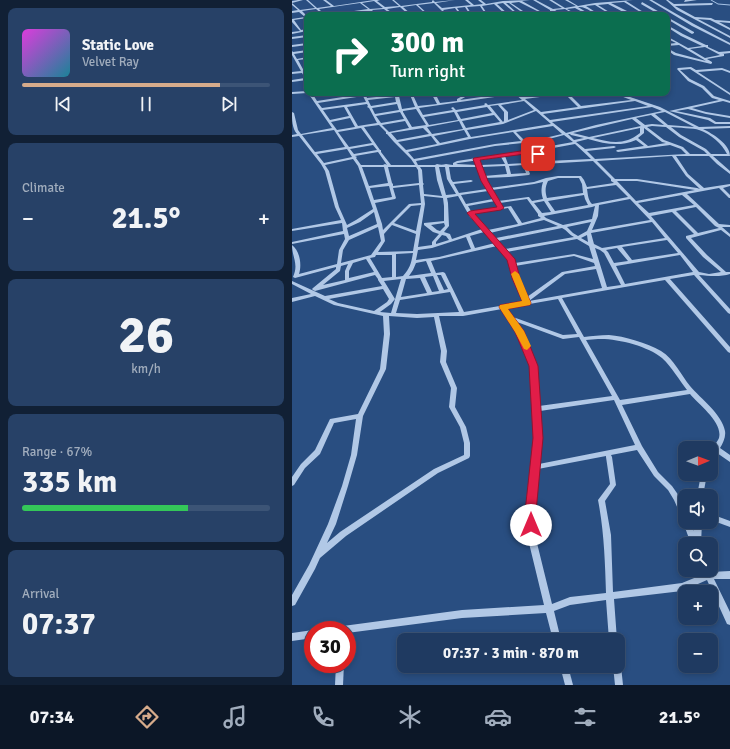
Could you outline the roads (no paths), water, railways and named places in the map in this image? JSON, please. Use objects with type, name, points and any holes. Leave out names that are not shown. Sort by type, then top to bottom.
[{"type":"street","points":[[302,0],[292,3],[304,14]]},
{"type":"street","points":[[307,0],[322,12]]},
{"type":"street","points":[[324,0],[340,12]]},
{"type":"street","points":[[342,0],[358,12],[454,0]]},
{"type":"street","points":[[292,12],[379,0]]},
{"type":"street","points":[[393,0],[408,12]]},
{"type":"street","points":[[412,0],[425,12]]},
{"type":"street","points":[[431,0],[444,12]]},
{"type":"street","points":[[449,0],[458,7],[460,12]]},
{"type":"street","points":[[466,0],[474,6]]},
{"type":"street","points":[[479,0],[486,5]]},
{"type":"street","points":[[499,0],[514,12]]},
{"type":"street","points":[[442,9],[529,0]]},
{"type":"street","points":[[534,0],[556,12]]},
{"type":"street","points":[[550,0],[571,12]]},
{"type":"street","points":[[566,0],[585,12]]},
{"type":"street","points":[[604,0],[626,12]]},
{"type":"street","points":[[518,1],[539,12],[625,0],[632,0],[638,4]]},
{"type":"street","points":[[625,0],[642,12]]},
{"type":"street","points":[[650,0],[704,32],[730,44]]},
{"type":"street","points":[[667,0],[695,18],[730,37]]},
{"type":"street","points":[[672,4],[685,2],[685,0],[696,0]]},
{"type":"street","points":[[375,1],[390,12]]},
{"type":"street","points":[[592,1],[608,12]]},
{"type":"street","points":[[586,2],[590,5]]},
{"type":"street","points":[[631,5],[654,2]]},
{"type":"street","points":[[361,3],[372,12]]},
{"type":"street","points":[[510,3],[523,12]]},
{"type":"street","points":[[642,3],[657,12]]},
{"type":"street","points":[[495,4],[504,12]]},
{"type":"street","points":[[658,4],[712,4]]},
{"type":"street","points":[[481,6],[485,12]]},
{"type":"street","points":[[582,6],[593,12]]},
{"type":"street","points":[[466,7],[469,12]]},
{"type":"street","points":[[670,20],[680,17]]},
{"type":"street","points":[[300,30],[292,20],[304,18]]},
{"type":"street","points":[[695,18],[708,18],[730,29]]},
{"type":"street","points":[[670,20],[692,33]]},
{"type":"street","points":[[714,20],[730,22]]},
{"type":"street","points":[[670,27],[682,26]]},
{"type":"street","points":[[670,28],[680,35],[720,53],[730,52]]},
{"type":"street","points":[[292,33],[304,30]]},
{"type":"street","points":[[680,35],[704,32]]},
{"type":"street","points":[[292,38],[304,37]]},
{"type":"street","points":[[670,38],[711,63],[701,62],[675,54],[670,51]]},
{"type":"street","points":[[292,46],[304,44]]},
{"type":"street","points":[[670,45],[679,44]]},
{"type":"street","points":[[688,49],[706,46]]},
{"type":"street","points":[[292,73],[303,71],[292,52],[304,51]]},
{"type":"street","points":[[705,59],[723,55],[720,53]]},
{"type":"street","points":[[292,62],[304,59]]},
{"type":"street","points":[[730,94],[691,68],[678,69],[689,80],[703,88],[714,97],[730,102]]},
{"type":"street","points":[[695,71],[722,70],[730,72]]},
{"type":"street","points":[[292,81],[304,79]]},
{"type":"street","points":[[725,91],[730,90]]},
{"type":"street","points":[[292,93],[304,92]]},
{"type":"street","points":[[312,96],[349,147],[360,166],[382,233],[383,241],[376,254]]},
{"type":"street","points":[[316,102],[382,98],[390,96]]},
{"type":"street","points":[[397,96],[398,103],[405,120],[412,128]]},
{"type":"street","points":[[415,96],[417,108],[430,135],[444,154]]},
{"type":"street","points":[[434,96],[439,105]]},
{"type":"street","points":[[451,103],[466,96]]},
{"type":"street","points":[[374,115],[499,96]]},
{"type":"street","points":[[520,96],[584,150],[633,200],[730,312]]},
{"type":"street","points":[[422,116],[543,96]]},
{"type":"street","points":[[569,96],[581,108]]},
{"type":"street","points":[[626,96],[636,99]]},
{"type":"street","points":[[360,166],[479,166],[546,164],[665,156],[729,155],[725,146],[709,133],[668,112],[629,96]]},
{"type":"street","points":[[292,602],[318,555],[332,524],[345,486],[354,455],[360,416],[383,369],[390,315],[399,299],[404,278],[412,270],[420,225],[424,195],[418,165],[379,124],[366,99]]},
{"type":"street","points":[[322,109],[345,106],[366,99],[398,103]]},
{"type":"street","points":[[482,99],[504,122]]},
{"type":"street","points":[[540,113],[636,99]]},
{"type":"street","points":[[414,160],[566,134],[633,118],[722,100]]},
{"type":"street","points":[[451,103],[469,138],[488,157]]},
{"type":"street","points":[[499,104],[506,112],[504,122]]},
{"type":"street","points":[[345,106],[351,117],[380,151],[387,165],[394,199],[372,202]]},
{"type":"street","points":[[549,121],[654,106]]},
{"type":"street","points":[[586,107],[596,115]]},
{"type":"street","points":[[688,107],[706,113],[730,117]]},
{"type":"street","points":[[395,141],[504,122],[536,110]]},
{"type":"street","points":[[668,112],[709,119],[715,123],[730,124]]},
{"type":"street","points":[[292,113],[296,130],[323,164],[329,177],[337,207],[343,220],[347,239]]},
{"type":"street","points":[[387,133],[495,114]]},
{"type":"street","points":[[652,114],[680,136],[705,150],[730,173]]},
{"type":"street","points":[[330,121],[351,117]]},
{"type":"street","points":[[474,118],[474,122],[478,127]]},
{"type":"street","points":[[633,118],[663,141],[682,148],[689,155]]},
{"type":"street","points":[[292,136],[405,120]]},
{"type":"street","points":[[406,151],[469,138],[554,125]]},
{"type":"street","points":[[455,166],[454,164],[457,162],[534,151],[654,125],[669,128],[730,127]]},
{"type":"street","points":[[566,134],[620,144],[635,139],[642,133],[643,127]]},
{"type":"street","points":[[621,131],[647,147]]},
{"type":"street","points":[[514,132],[546,164]]},
{"type":"street","points":[[440,133],[447,142]]},
{"type":"street","points":[[610,143],[624,159]]},
{"type":"street","points":[[314,153],[374,144]]},
{"type":"street","points":[[618,151],[672,144]]},
{"type":"street","points":[[654,146],[665,156]]},
{"type":"street","points":[[584,150],[614,147]]},
{"type":"street","points":[[323,164],[380,151]]},
{"type":"street","points":[[502,155],[507,165],[509,176]]},
{"type":"street","points":[[494,156],[498,165]]},
{"type":"street","points":[[673,156],[687,175],[702,189]]},
{"type":"street","points":[[477,159],[483,178],[501,208]]},
{"type":"street","points":[[483,178],[528,174],[525,164]]},
{"type":"street","points":[[434,245],[434,242],[447,226],[446,204],[437,165]]},
{"type":"street","points":[[447,166],[449,179],[453,183],[458,195],[470,213],[511,259],[516,278],[526,301]]},
{"type":"street","points":[[424,195],[444,197],[547,179],[581,177],[586,188],[585,194],[588,202],[592,206]]},
{"type":"street","points":[[547,179],[543,189],[545,200],[554,213]]},
{"type":"street","points":[[612,180],[637,180],[702,189]]},
{"type":"street","points":[[453,183],[471,181]]},
{"type":"street","points":[[368,187],[422,184]]},
{"type":"street","points":[[586,188],[617,184]]},
{"type":"street","points":[[293,280],[368,258],[376,254],[415,251],[486,231],[521,224],[554,213],[597,204],[683,193],[730,185]]},
{"type":"street","points":[[720,187],[730,197]]},
{"type":"street","points":[[683,193],[730,236]]},
{"type":"street","points":[[530,202],[585,194]]},
{"type":"street","points":[[465,205],[526,198],[542,217],[562,226],[592,246],[606,252],[624,286]]},
{"type":"street","points":[[382,233],[410,205],[423,204]]},
{"type":"street","points":[[597,204],[597,212],[593,220],[589,236],[600,279],[605,289]]},
{"type":"street","points":[[647,215],[696,206]]},
{"type":"street","points":[[470,213],[509,207],[521,224]]},
{"type":"street","points":[[293,280],[298,264],[292,245],[345,230],[375,209]]},
{"type":"street","points":[[672,210],[696,234]]},
{"type":"street","points":[[292,230],[343,220]]},
{"type":"street","points":[[414,262],[474,250],[497,242],[593,220]]},
{"type":"street","points":[[504,251],[577,237],[590,232],[652,221]]},
{"type":"street","points":[[420,225],[446,222]]},
{"type":"street","points":[[314,291],[335,274],[339,266],[341,250],[347,239],[380,224]]},
{"type":"street","points":[[392,224],[418,233]]},
{"type":"street","points":[[427,224],[433,230],[441,234],[448,235],[451,240]]},
{"type":"street","points":[[717,225],[730,226]]},
{"type":"street","points":[[722,229],[688,237],[702,252],[728,273]]},
{"type":"street","points":[[467,236],[474,250]]},
{"type":"street","points":[[602,249],[667,239]]},
{"type":"street","points":[[618,246],[631,262]]},
{"type":"street","points":[[394,253],[394,279]]},
{"type":"street","points":[[613,265],[680,254]]},
{"type":"street","points":[[513,265],[546,258],[574,255],[597,264]]},
{"type":"street","points":[[368,258],[383,287],[392,299],[375,313]]},
{"type":"street","points":[[428,260],[442,292]]},
{"type":"street","points":[[347,281],[347,271],[351,263]]},
{"type":"street","points":[[526,301],[564,273],[597,264]]},
{"type":"street","points":[[292,300],[314,291],[376,273]]},
{"type":"street","points":[[380,280],[444,273],[463,314]]},
{"type":"street","points":[[293,280],[343,307],[390,315],[436,316],[463,314],[503,307],[526,301],[696,273],[709,275],[728,273]]},
{"type":"street","points":[[422,276],[430,294]]},
{"type":"street","points":[[666,278],[730,351]]},
{"type":"street","points":[[324,298],[383,287]]},
{"type":"street","points":[[399,299],[452,290]]},
{"type":"street","points":[[558,296],[617,400],[639,447],[656,474],[670,488],[678,500]]},
{"type":"street","points":[[503,307],[522,337],[534,366],[538,438],[530,512],[532,539],[554,633]]},
{"type":"street","points":[[318,555],[343,534],[436,471],[466,456],[467,443],[463,427],[452,407],[454,388],[443,362],[444,351],[436,316]]},
{"type":"street","points":[[510,317],[563,337],[609,337],[659,353],[666,359],[691,392],[718,423],[722,432],[718,445]]},
{"type":"street","points":[[537,409],[691,392]]},
{"type":"street","points":[[292,483],[303,466],[318,452],[332,421],[360,416]]},
{"type":"street","points":[[535,467],[639,447]]},
{"type":"street","points":[[718,450],[730,459]]},
{"type":"street","points":[[609,457],[613,485],[601,500],[606,526],[610,621],[612,633]]},
{"type":"street","points":[[718,520],[730,524]]},
{"type":"street","points":[[718,574],[730,575]]},
{"type":"street","points":[[356,628],[462,614],[548,608],[570,601],[682,587],[701,577]]},
{"type":"street","points":[[710,577],[730,621]]},
{"type":"street","points":[[292,637],[304,635]]},
{"type":"street","points":[[339,685],[340,673]]},
{"type":"street","points":[[566,673],[569,685]]},
{"type":"street","points":[[617,673],[618,685]]},
{"type":"waterway","points":[[711,0],[718,4],[730,5]]}]
